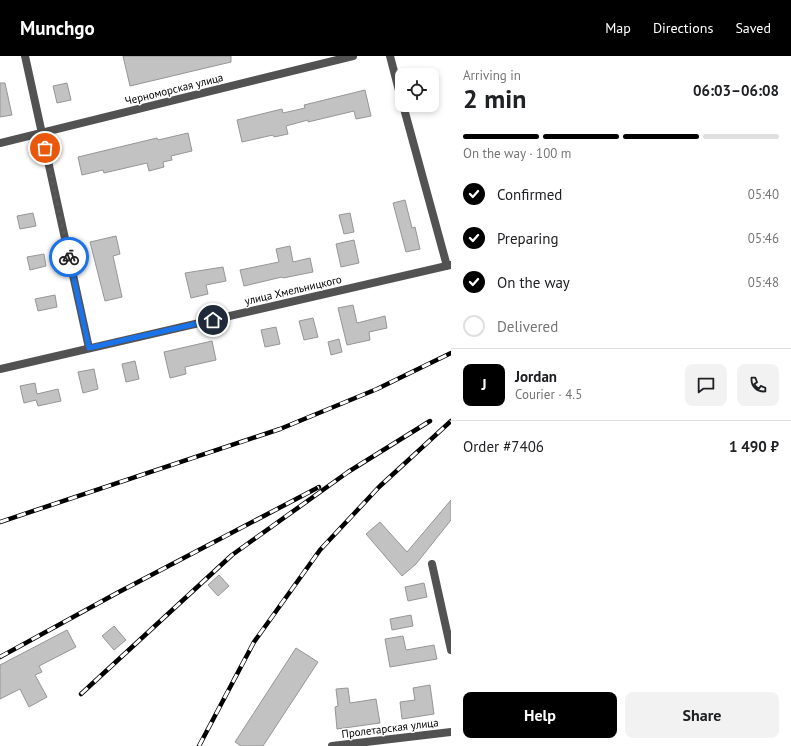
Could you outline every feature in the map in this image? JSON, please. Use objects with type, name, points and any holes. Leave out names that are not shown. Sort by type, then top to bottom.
[{"type":"street","points":[[25,56],[89,348]]},
{"type":"street","name":"Черноморская улица","points":[[0,142],[353,56]]},
{"type":"street","points":[[390,56],[395,75]]},
{"type":"street","points":[[405,112],[449,265]]},
{"type":"street","name":"улица Хмельницкого","points":[[0,369],[449,265]]},
{"type":"street","points":[[432,564],[451,650]]},
{"type":"street","name":"Пролетарская улица","points":[[332,746],[451,732]]},
{"type":"building","points":[[123,56],[231,56],[231,62],[130,86]]},
{"type":"building","points":[[0,83],[5,83],[12,115],[0,117]]},
{"type":"building","points":[[67,83],[71,100],[57,103],[53,86]]},
{"type":"building","points":[[365,90],[371,116],[356,119],[354,111],[308,122],[308,120],[286,126],[288,134],[274,137],[273,135],[242,142],[237,120],[282,109],[283,113],[305,108],[304,105]]},
{"type":"building","points":[[188,133],[192,151],[171,156],[172,160],[163,162],[164,167],[149,171],[147,163],[104,173],[103,170],[82,175],[78,157],[157,138],[158,140]]},
{"type":"building","points":[[405,200],[412,228],[415,227],[420,249],[406,252],[393,203]]},
{"type":"building","points":[[33,213],[36,226],[20,229],[17,216]]},
{"type":"building","points":[[350,213],[354,232],[344,234],[339,215]]},
{"type":"building","points":[[116,236],[120,254],[113,256],[122,297],[105,301],[90,242]]},
{"type":"building","points":[[354,240],[359,263],[341,267],[336,244]]},
{"type":"building","points":[[290,246],[293,262],[310,258],[313,272],[282,277],[244,286],[240,270],[279,262],[276,249]]},
{"type":"building","points":[[44,254],[46,266],[30,270],[27,257]]},
{"type":"building","points":[[223,267],[226,281],[206,285],[208,294],[191,298],[185,273]]},
{"type":"building","points":[[55,295],[57,307],[38,311],[35,299]]},
{"type":"building","points":[[353,305],[357,323],[385,316],[387,328],[369,332],[370,340],[347,345],[338,308]]},
{"type":"building","points":[[313,318],[318,337],[304,340],[299,321]]},
{"type":"building","points":[[276,327],[280,344],[265,347],[261,330]]},
{"type":"building","points":[[339,339],[342,352],[331,355],[328,342]]},
{"type":"building","points":[[212,341],[216,360],[185,367],[186,374],[170,378],[164,352]]},
{"type":"building","points":[[135,361],[139,379],[126,382],[122,364]]},
{"type":"building","points":[[94,369],[98,389],[83,393],[78,372]]},
{"type":"building","points":[[35,383],[37,394],[58,389],[61,401],[38,406],[36,400],[24,403],[20,386]]},
{"type":"building","points":[[451,500],[451,520],[416,564],[402,576],[366,534],[380,522],[407,552]]},
{"type":"building","points":[[219,575],[229,586],[218,596],[208,585]]},
{"type":"building","points":[[424,583],[427,597],[408,601],[405,587]]},
{"type":"building","points":[[411,615],[413,626],[392,630],[390,619]]},
{"type":"building","points":[[114,626],[126,640],[114,650],[102,636]]},
{"type":"building","points":[[67,630],[76,647],[39,666],[42,672],[35,675],[47,697],[29,707],[20,689],[0,699],[0,665]]},
{"type":"building","points":[[403,636],[406,650],[434,645],[437,659],[390,667],[385,639]]},
{"type":"building","points":[[296,648],[318,662],[263,746],[241,746],[235,742]]},
{"type":"building","points":[[430,685],[434,714],[402,719],[400,702],[415,700],[413,688]]},
{"type":"building","points":[[348,688],[350,703],[376,699],[380,723],[337,729],[335,707],[338,706],[336,689]]},
{"type":"railway","points":[[0,522],[280,429],[377,389],[451,353]]},
{"type":"railway","points":[[81,694],[232,555],[348,472],[430,421]]},
{"type":"railway","points":[[199,746],[254,642],[320,550],[379,487],[451,421]]},
{"type":"railway","points":[[0,657],[117,593],[319,487]]},
{"type":"way so far","points":[[45,148],[69,257]]},
{"type":"route","points":[[69,257],[89,348],[213,320]]}]
